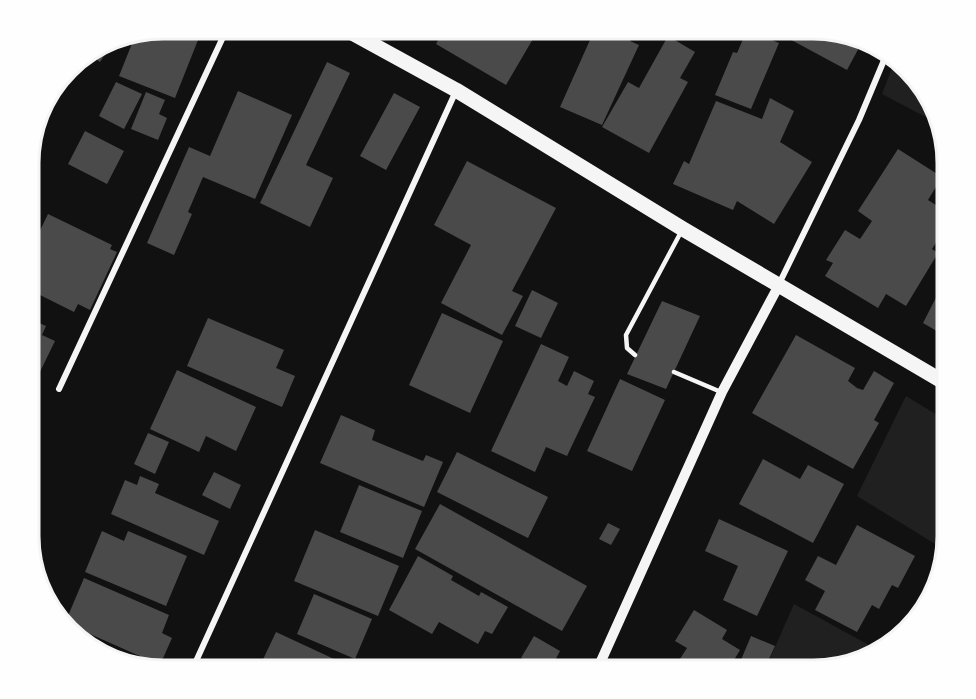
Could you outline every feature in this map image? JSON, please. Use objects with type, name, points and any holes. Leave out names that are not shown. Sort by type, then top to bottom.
[{"type":"main road","points":[[363,39],[456,90],[683,230],[937,378]]},
{"type":"street","points":[[59,389],[223,39]]},
{"type":"street","points":[[601,660],[722,392],[779,285],[859,120],[883,62]]},
{"type":"street","points":[[197,660],[456,90]]},
{"type":"lane","points":[[635,355],[627,348],[626,335],[683,230]]},
{"type":"lane","points":[[674,372],[722,392]]},
{"type":"shaded area","points":[[892,68],[901,75],[916,94],[928,118],[882,94]]},
{"type":"shaded area","points":[[906,396],[937,415],[937,545],[857,496]]},
{"type":"shaded area","points":[[794,604],[870,646],[837,658],[769,660]]},
{"type":"building","points":[[163,39],[198,40],[175,98],[119,76],[132,43]]},
{"type":"building","points":[[439,39],[533,39],[506,85],[436,44]]},
{"type":"building","points":[[590,39],[631,39],[630,41],[639,45],[602,125],[560,107]]},
{"type":"building","points":[[666,39],[673,39],[695,52],[680,78],[688,82],[649,153],[602,127],[628,82],[639,88]]},
{"type":"building","points":[[743,39],[769,39],[779,43],[751,109],[715,95],[733,52],[737,53]]},
{"type":"building","points":[[790,39],[821,39],[859,48],[847,70]]},
{"type":"building","points":[[106,53],[100,62],[96,59]]},
{"type":"building","points":[[327,62],[350,73],[306,165],[333,178],[310,227],[260,203]]},
{"type":"building","points":[[116,82],[142,94],[124,129],[99,116]]},
{"type":"building","points":[[238,91],[292,115],[255,199],[203,177],[188,212],[192,214],[174,255],[147,243],[189,147],[210,156]]},
{"type":"building","points":[[146,92],[165,100],[159,114],[167,118],[158,140],[131,129]]},
{"type":"building","points":[[394,93],[420,107],[386,170],[360,156]]},
{"type":"building","points":[[770,98],[794,111],[780,142],[812,162],[774,224],[737,201],[733,210],[673,184],[684,161],[689,164],[716,101],[762,119]]},
{"type":"building","points":[[85,131],[124,151],[107,184],[68,164]]},
{"type":"building","points":[[898,149],[937,174],[937,185],[928,200],[937,206],[937,241],[932,249],[937,255],[906,306],[886,294],[878,308],[825,276],[833,263],[826,260],[845,230],[860,239],[872,221],[858,211]]},
{"type":"building","points":[[467,161],[556,208],[512,291],[523,296],[502,335],[441,303],[471,245],[434,225]]},
{"type":"building","points":[[48,214],[112,245],[110,249],[117,252],[90,310],[78,304],[74,312],[39,294],[39,232]]},
{"type":"building","points":[[532,290],[558,303],[541,338],[515,326]]},
{"type":"building","points":[[937,296],[937,331],[923,323]]},
{"type":"building","points":[[662,301],[700,316],[666,389],[627,374]]},
{"type":"building","points":[[442,313],[503,341],[470,413],[409,385]]},
{"type":"building","points":[[208,318],[284,350],[276,368],[295,376],[282,407],[187,366]]},
{"type":"building","points":[[39,323],[46,326],[42,335],[55,341],[39,374]]},
{"type":"building","points":[[796,335],[855,368],[848,381],[857,388],[863,390],[874,371],[894,383],[874,420],[879,423],[853,469],[752,413]]},
{"type":"building","points":[[541,344],[569,357],[558,381],[567,386],[574,371],[594,381],[588,394],[595,397],[567,456],[546,447],[535,472],[491,451]]},
{"type":"building","points":[[177,370],[256,407],[236,451],[206,436],[199,452],[150,429]]},
{"type":"building","points":[[620,379],[665,400],[632,471],[587,451]]},
{"type":"building","points":[[341,415],[375,430],[372,440],[423,461],[426,455],[443,462],[424,507],[320,463]]},
{"type":"building","points":[[148,433],[169,442],[155,474],[134,464]]},
{"type":"building","points":[[457,452],[548,497],[528,538],[437,492]]},
{"type":"building","points":[[763,459],[800,479],[808,465],[844,484],[813,543],[739,504]]},
{"type":"building","points":[[214,472],[241,485],[230,509],[202,495]]},
{"type":"building","points":[[140,476],[159,484],[155,493],[219,521],[204,555],[111,514],[125,480],[137,485]]},
{"type":"building","points":[[359,485],[422,511],[403,558],[340,532]]},
{"type":"building","points":[[440,504],[587,586],[562,631],[415,549]]},
{"type":"building","points":[[719,519],[788,551],[757,616],[723,600],[738,566],[705,551]]},
{"type":"building","points":[[608,523],[620,529],[611,545],[599,539]]},
{"type":"building","points":[[857,525],[915,556],[898,588],[892,585],[879,609],[872,605],[857,632],[815,610],[825,591],[805,580],[818,556],[836,565]]},
{"type":"building","points":[[315,530],[399,566],[378,616],[294,581]]},
{"type":"building","points":[[102,531],[124,541],[128,531],[187,556],[166,606],[85,572]]},
{"type":"building","points":[[418,556],[453,576],[451,580],[479,596],[481,592],[508,607],[492,634],[485,631],[478,644],[439,622],[432,634],[389,610]]},
{"type":"building","points":[[84,578],[169,615],[162,633],[172,638],[162,660],[146,659],[85,632],[68,616]]},
{"type":"building","points":[[314,594],[372,619],[355,659],[297,634]]},
{"type":"building","points":[[694,610],[727,630],[722,639],[740,650],[734,660],[679,660],[687,648],[675,641]]},
{"type":"building","points":[[276,632],[336,660],[263,660]]},
{"type":"building","points":[[534,636],[560,651],[555,660],[521,658]]},
{"type":"building","points":[[751,636],[775,646],[769,660],[741,660]]}]
